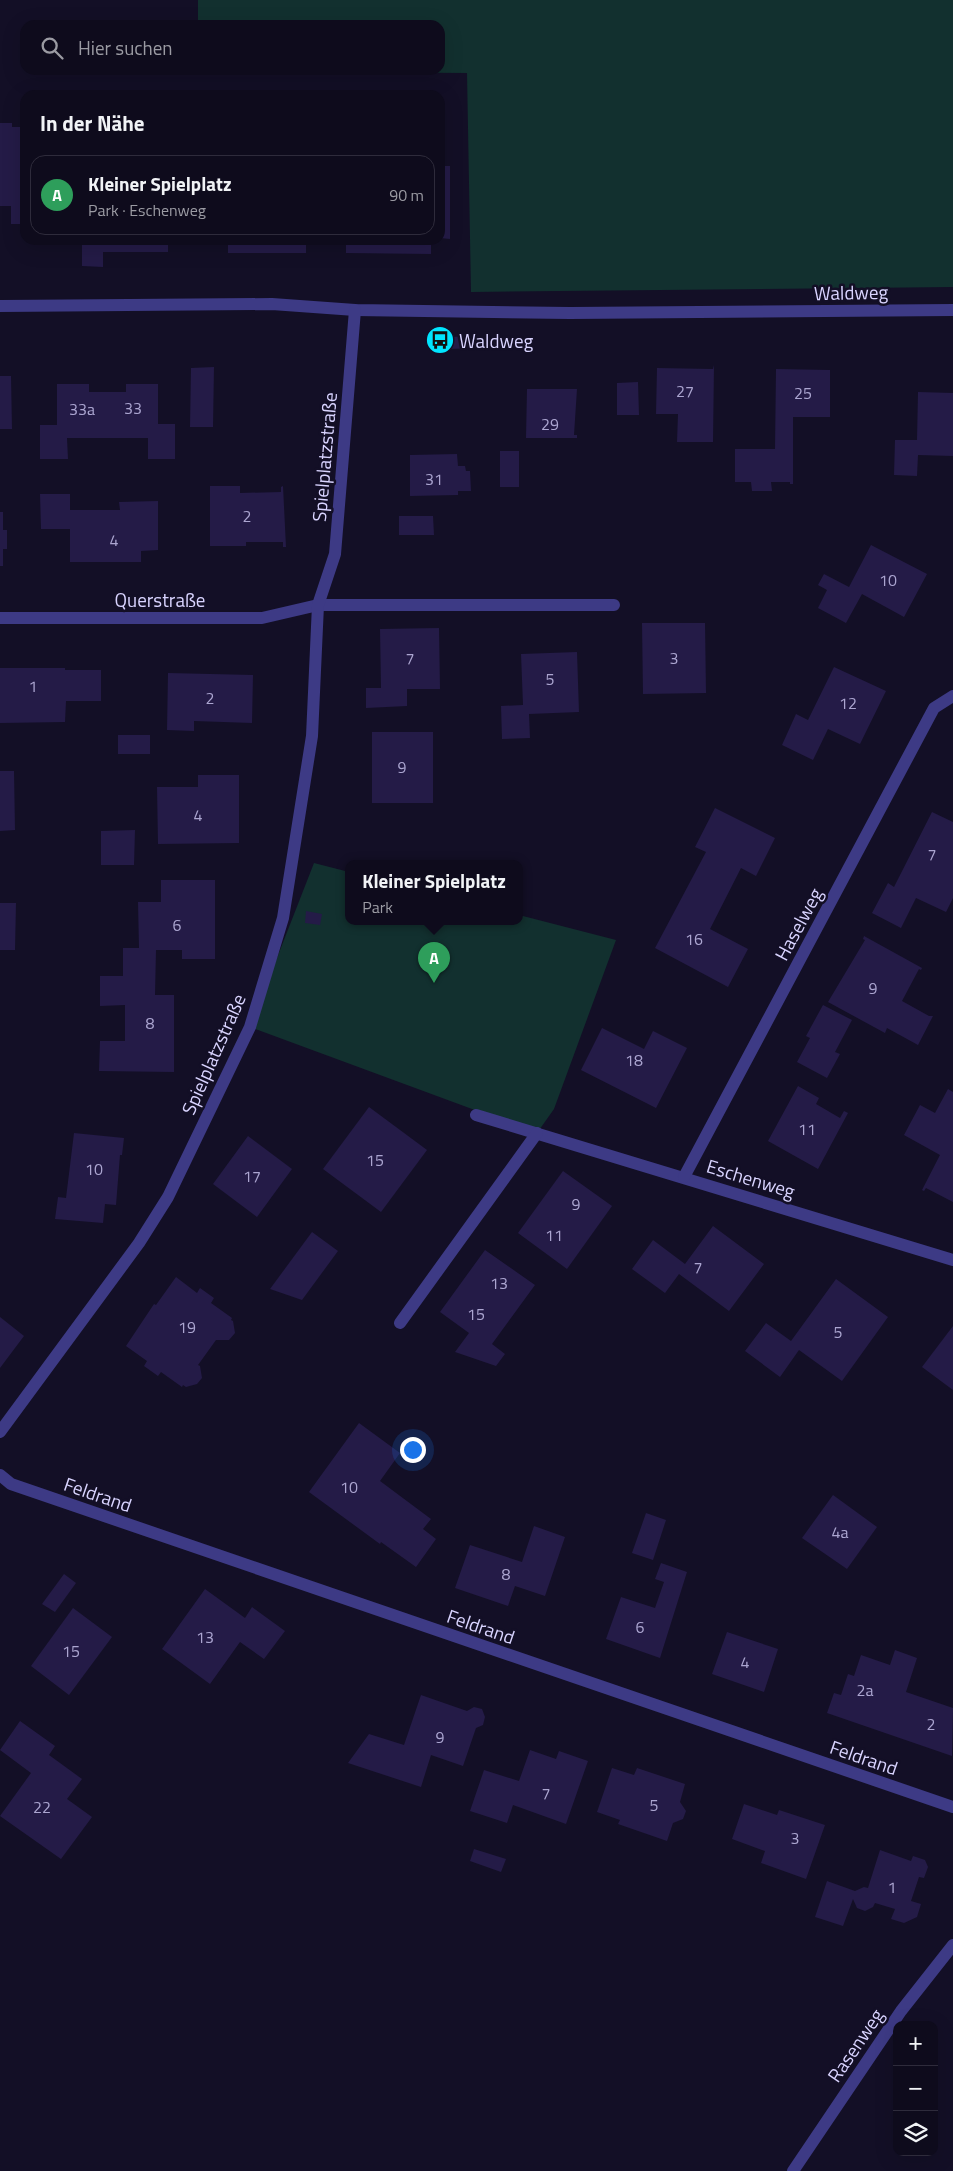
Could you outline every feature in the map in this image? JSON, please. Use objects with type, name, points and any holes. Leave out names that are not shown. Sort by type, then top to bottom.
[{"type":"street","name":"Waldweg","points":[[0,306],[272,304],[355,310],[570,314],[953,310]]},
{"type":"street","name":"Spielplatzstraße","points":[[0,1432],[139,1243],[168,1197],[250,1027],[283,918],[312,736],[318,605],[335,554],[355,310]]},
{"type":"street","points":[[318,605],[614,605]]},
{"type":"street","name":"Querstraße","points":[[0,618],[262,618],[318,605]]},
{"type":"street","name":"Haselweg","points":[[684,1177],[934,708],[953,696]]},
{"type":"street","name":"Eschenweg","points":[[476,1115],[953,1260]]},
{"type":"street","points":[[400,1323],[537,1133]]},
{"type":"street","name":"Feldrand","points":[[0,1475],[11,1484],[953,1807]]},
{"type":"street","name":"Rasenweg","points":[[793,2171],[901,2011],[953,1945]]},
{"type":"green space","points":[[198,0],[953,0],[953,287],[471,292],[467,73],[445,73],[445,20],[198,20]]},
{"type":"green space","points":[[314,863],[345,871],[345,925],[523,925],[523,916],[616,940],[554,1109],[537,1133],[250,1027]]},
{"type":"building","points":[[0,123],[12,123],[12,127],[20,127],[20,224],[11,224],[11,206],[0,206]]},
{"type":"building","points":[[445,166],[450,166],[450,239],[445,238]]},
{"type":"building","points":[[82,245],[168,245],[168,252],[103,252],[103,267],[82,266]]},
{"type":"building","points":[[228,245],[306,245],[306,253],[228,253]]},
{"type":"building","points":[[346,245],[431,245],[431,254],[346,253]]},
{"type":"building","points":[[480,336],[480,348],[448,349],[448,337]]},
{"type":"building","points":[[714,365],[713,442],[677,442],[678,414],[656,414],[657,368],[713,369]]},
{"type":"building","points":[[214,367],[213,427],[190,427],[191,368]]},
{"type":"building","points":[[776,369],[830,370],[830,417],[793,417],[793,484],[790,484],[790,482],[771,482],[772,491],[752,491],[751,482],[735,482],[735,449],[775,449]]},
{"type":"building","points":[[0,376],[11,376],[12,429],[0,429]]},
{"type":"building","points":[[638,382],[639,415],[617,415],[617,383]]},
{"type":"building","points":[[57,384],[89,384],[89,392],[126,392],[126,384],[158,384],[158,424],[175,424],[175,459],[148,459],[148,438],[67,438],[68,459],[40,459],[40,425],[57,425]]},
{"type":"building","points":[[527,389],[577,389],[574,435],[577,435],[577,438],[526,438]]},
{"type":"building","points":[[918,392],[953,393],[953,456],[918,455],[917,476],[894,475],[895,440],[917,440]]},
{"type":"building","points":[[500,451],[519,451],[519,487],[500,487]]},
{"type":"building","points":[[457,454],[458,466],[465,466],[466,471],[470,471],[471,491],[458,491],[458,495],[410,496],[410,455]]},
{"type":"building","points":[[210,486],[240,486],[240,493],[281,492],[281,487],[283,486],[286,547],[283,547],[283,542],[246,542],[246,546],[210,546]]},
{"type":"building","points":[[40,494],[70,494],[70,510],[120,510],[119,502],[158,501],[158,550],[141,551],[141,562],[70,562],[70,529],[41,529]]},
{"type":"building","points":[[0,512],[3,512],[3,530],[7,530],[7,549],[3,549],[3,566],[0,566]]},
{"type":"building","points":[[399,516],[433,516],[434,535],[399,535]]},
{"type":"building","points":[[871,545],[927,574],[904,617],[862,594],[846,623],[818,608],[827,590],[818,585],[824,574],[849,587]]},
{"type":"building","points":[[642,623],[705,623],[706,693],[643,694]]},
{"type":"building","points":[[439,628],[440,689],[407,689],[407,706],[366,708],[366,688],[381,688],[380,629]]},
{"type":"building","points":[[577,652],[579,712],[529,714],[530,738],[502,739],[501,706],[523,705],[521,654]]},
{"type":"building","points":[[834,667],[886,691],[860,744],[828,729],[813,760],[782,745],[796,714],[808,720]]},
{"type":"building","points":[[0,668],[101,670],[101,701],[66,701],[65,722],[0,723]]},
{"type":"building","points":[[168,673],[253,675],[252,723],[194,721],[194,731],[167,730]]},
{"type":"building","points":[[372,732],[433,732],[433,803],[372,803]]},
{"type":"building","points":[[118,735],[150,735],[150,754],[118,754]]},
{"type":"building","points":[[0,771],[14,771],[15,830],[0,831]]},
{"type":"building","points":[[198,775],[239,775],[239,843],[158,844],[157,787],[198,787]]},
{"type":"building","points":[[715,808],[775,838],[756,876],[741,868],[710,929],[748,949],[728,987],[655,948],[706,852],[695,847]]},
{"type":"building","points":[[932,812],[953,822],[953,898],[946,912],[916,898],[901,928],[872,913],[888,883],[894,887]]},
{"type":"building","points":[[135,830],[134,865],[101,865],[101,831]]},
{"type":"building","points":[[161,880],[215,880],[215,959],[182,959],[182,950],[156,950],[155,995],[174,995],[174,1072],[99,1071],[100,1041],[125,1041],[125,1005],[100,1006],[100,976],[123,976],[123,948],[139,948],[138,902],[161,902]]},
{"type":"building","points":[[0,903],[16,903],[15,950],[0,950]]},
{"type":"building","points":[[306,911],[322,914],[320,925],[305,923]]},
{"type":"building","points":[[864,936],[922,968],[921,970],[919,969],[902,1001],[929,1016],[933,1016],[918,1045],[887,1028],[885,1033],[828,1002],[865,940],[863,939]]},
{"type":"building","points":[[823,1005],[852,1020],[835,1052],[840,1054],[827,1078],[797,1062],[810,1038],[806,1036]]},
{"type":"building","points":[[602,1028],[644,1049],[653,1031],[687,1048],[656,1108],[581,1070]]},
{"type":"building","points":[[798,1086],[819,1098],[816,1104],[840,1118],[844,1111],[848,1113],[818,1169],[768,1141]]},
{"type":"building","points":[[948,1089],[953,1092],[953,1202],[926,1188],[924,1191],[922,1190],[940,1155],[904,1135],[920,1105],[935,1113]]},
{"type":"building","points":[[369,1107],[427,1150],[381,1212],[323,1169]]},
{"type":"building","points":[[74,1133],[124,1138],[122,1155],[120,1155],[116,1205],[105,1204],[103,1223],[55,1219],[58,1197],[66,1198]]},
{"type":"building","points":[[248,1136],[292,1169],[257,1217],[213,1184]]},
{"type":"building","points":[[563,1171],[612,1206],[567,1269],[518,1233]]},
{"type":"building","points":[[713,1226],[764,1264],[729,1311],[679,1274],[665,1293],[632,1269],[653,1240],[685,1264]]},
{"type":"building","points":[[312,1232],[338,1251],[302,1300],[270,1289]]},
{"type":"building","points":[[485,1250],[535,1285],[492,1344],[505,1354],[496,1366],[455,1352],[469,1333],[440,1312]]},
{"type":"building","points":[[176,1277],[197,1293],[200,1288],[214,1298],[211,1303],[232,1318],[235,1333],[229,1340],[216,1340],[198,1365],[200,1366],[202,1378],[197,1384],[186,1387],[183,1385],[182,1387],[161,1372],[158,1376],[144,1366],[147,1361],[126,1346],[154,1304],[156,1305]]},
{"type":"building","points":[[836,1279],[888,1317],[842,1381],[799,1350],[780,1377],[745,1351],[766,1323],[791,1341]]},
{"type":"building","points":[[0,1317],[24,1336],[0,1368]]},
{"type":"building","points":[[953,1326],[953,1390],[922,1367]]},
{"type":"building","points":[[359,1423],[400,1453],[380,1481],[431,1519],[423,1529],[436,1539],[416,1567],[381,1542],[380,1544],[309,1492]]},
{"type":"building","points":[[833,1495],[877,1527],[847,1569],[802,1538]]},
{"type":"building","points":[[646,1513],[666,1520],[653,1560],[632,1553]]},
{"type":"building","points":[[534,1526],[565,1537],[545,1596],[515,1586],[508,1606],[455,1588],[470,1545],[522,1562]]},
{"type":"building","points":[[661,1563],[687,1572],[660,1658],[606,1639],[621,1597],[655,1608],[664,1582],[655,1579]]},
{"type":"building","points":[[64,1574],[76,1583],[55,1612],[42,1604]]},
{"type":"building","points":[[205,1589],[245,1618],[252,1607],[285,1631],[264,1659],[240,1642],[210,1684],[162,1649]]},
{"type":"building","points":[[73,1608],[112,1637],[69,1695],[31,1666]]},
{"type":"building","points":[[727,1632],[778,1649],[764,1692],[712,1674]]},
{"type":"building","points":[[895,1650],[917,1658],[906,1692],[953,1708],[952,1756],[827,1713],[834,1693],[841,1695],[848,1674],[854,1676],[861,1655],[890,1665]]},
{"type":"building","points":[[421,1695],[467,1711],[474,1707],[482,1709],[485,1717],[483,1725],[476,1728],[463,1766],[431,1755],[421,1787],[348,1763],[369,1734],[404,1745]]},
{"type":"building","points":[[20,1721],[55,1746],[49,1755],[82,1779],[67,1799],[92,1817],[61,1859],[0,1816],[31,1773],[0,1750]]},
{"type":"building","points":[[530,1750],[556,1759],[559,1751],[588,1761],[566,1824],[513,1805],[507,1823],[470,1811],[484,1770],[519,1781]]},
{"type":"building","points":[[612,1768],[634,1775],[637,1768],[685,1784],[680,1802],[686,1811],[683,1819],[673,1823],[667,1841],[618,1824],[620,1820],[597,1812]]},
{"type":"building","points":[[744,1804],[777,1815],[779,1810],[825,1825],[806,1879],[761,1863],[765,1851],[732,1839]]},
{"type":"building","points":[[474,1849],[506,1859],[501,1872],[470,1861]]},
{"type":"building","points":[[880,1850],[911,1861],[913,1856],[925,1860],[928,1867],[924,1878],[919,1877],[911,1901],[921,1904],[917,1917],[904,1923],[891,1919],[895,1909],[875,1903],[873,1907],[865,1911],[857,1908],[853,1899],[843,1926],[815,1917],[827,1881],[855,1891],[864,1887],[868,1888]]},
{"type":"place","name":"Waldweg","points":[[440,340]]},
{"type":"place","name":"Kleiner Spielplatz","points":[[434,983]]}]
